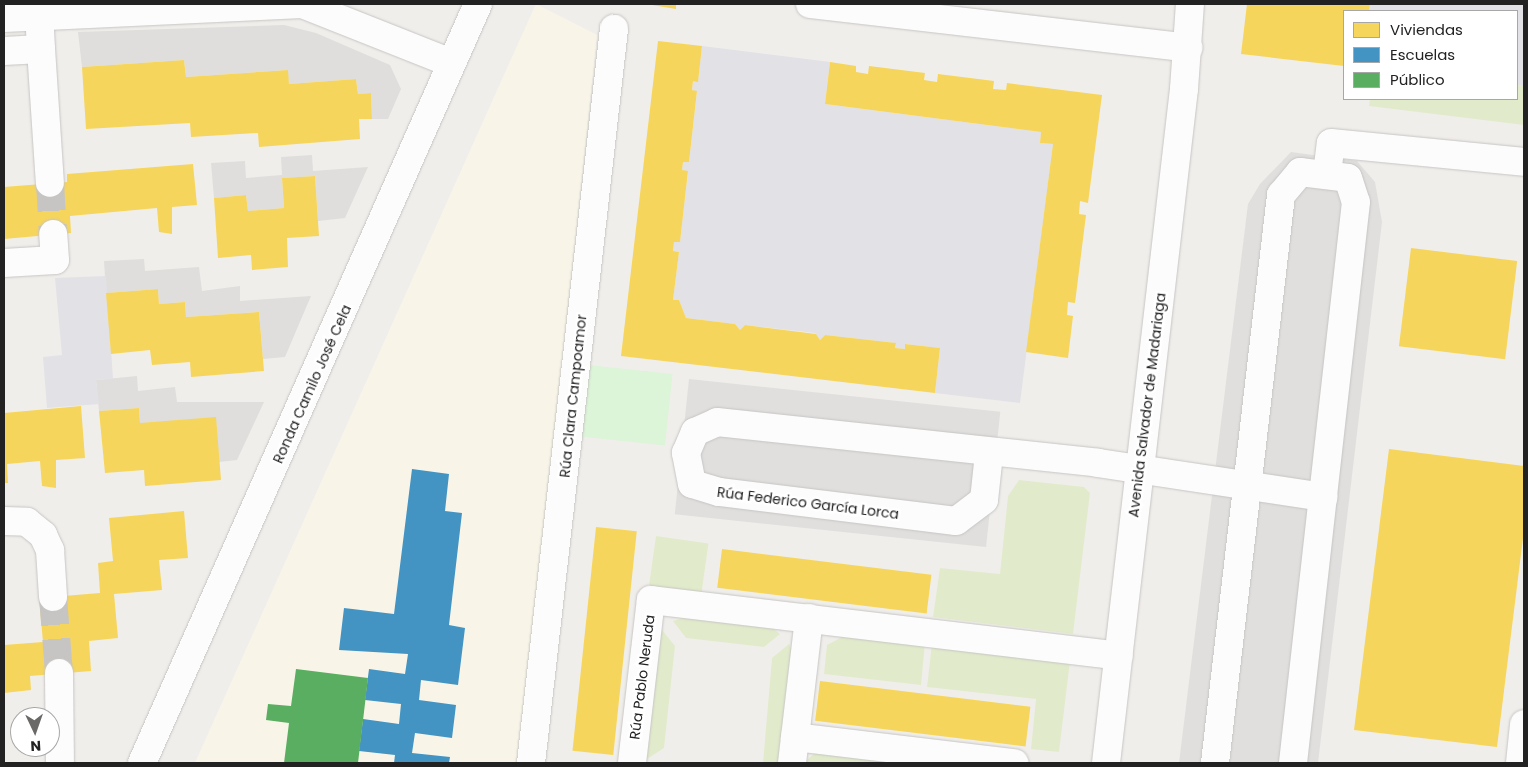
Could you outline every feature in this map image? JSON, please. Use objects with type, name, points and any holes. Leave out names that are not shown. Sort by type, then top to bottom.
[{"type":"street","points":[[4,18],[300,4],[452,63]]},
{"type":"street","name":"Ronda Camilo José Cela","points":[[142,763],[478,4]]},
{"type":"street","points":[[810,4],[1188,48]]},
{"type":"street","name":"Avenida Salvador de Madariaga","points":[[1106,763],[1188,48],[1190,4]]},
{"type":"street","points":[[39,16],[50,183]]},
{"type":"street","name":"Rúa Clara Campoamor","points":[[531,763],[614,29]]},
{"type":"street","points":[[4,51],[41,49]]},
{"type":"street","points":[[1328,174],[1331,143],[1524,162]]},
{"type":"street","points":[[1215,763],[1250,486],[1281,194],[1300,172],[1348,178],[1356,202],[1293,763]]},
{"type":"street","points":[[4,263],[55,260],[53,234]]},
{"type":"street","name":"Rúa Federico García Lorca","points":[[988,454],[984,500],[956,521],[719,492],[692,484],[686,453],[695,432],[717,422],[1140,470],[1323,497]]},
{"type":"street","points":[[4,521],[27,522],[43,535],[50,550],[53,597]]},
{"type":"street","name":"Rúa Pablo Neruda","points":[[632,763],[651,600],[1119,656]]},
{"type":"street","points":[[809,618],[793,750],[1014,763]]},
{"type":"street","points":[[59,674],[60,763]]},
{"type":"street","points":[[1520,763],[1524,724]]},
{"type":"shaded area","points":[[536,4],[597,35],[520,763],[195,763]]},
{"type":"shaded area","points":[[1370,4],[1524,4],[1524,86],[1518,85],[1518,10],[1369,10]]},
{"type":"shaded area","points":[[284,25],[316,33],[390,65],[401,89],[388,119],[372,119],[371,93],[358,94],[356,79],[289,84],[287,70],[186,77],[184,60],[82,67],[78,32]]},
{"type":"shaded area","points":[[702,46],[830,62],[825,104],[1041,132],[1040,143],[1053,144],[1020,403],[935,393],[940,348],[906,344],[905,349],[895,348],[896,343],[825,335],[820,340],[815,333],[745,325],[740,330],[735,324],[686,318],[679,300],[673,300],[679,252],[673,251],[674,242],[680,242],[688,172],[682,170],[683,162],[689,162],[697,92],[692,90],[693,81],[698,81]]},
{"type":"shaded area","points":[[1291,152],[1357,161],[1375,182],[1382,222],[1318,763],[1179,763],[1248,204],[1260,184]]},
{"type":"shaded area","points":[[312,155],[313,171],[368,167],[345,218],[318,221],[315,176],[282,178],[284,208],[248,211],[246,195],[214,198],[211,163],[245,161],[246,178],[282,175],[281,157]]},
{"type":"shaded area","points":[[144,259],[145,271],[199,267],[202,291],[240,286],[240,301],[311,296],[285,357],[263,359],[259,312],[186,317],[185,302],[159,304],[158,289],[106,293],[104,261]]},
{"type":"shaded area","points":[[106,276],[113,379],[96,380],[99,404],[47,408],[43,357],[62,355],[55,278]]},
{"type":"shaded area","points":[[137,376],[138,391],[175,387],[177,402],[264,402],[237,460],[219,462],[140,423],[139,408],[99,411],[96,380]]},
{"type":"shaded area","points":[[689,379],[1000,412],[986,547],[675,514]]},
{"type":"green space","points":[[1518,85],[1524,86],[1524,125],[1369,106],[1370,100],[1518,100]]},
{"type":"green space","points":[[588,365],[673,374],[665,445],[580,437]]},
{"type":"green space","points":[[1019,480],[1084,487],[1090,493],[1073,634],[933,617],[940,568],[1000,574],[1008,496]]},
{"type":"green space","points":[[656,536],[708,543],[702,593],[649,586]]},
{"type":"green space","points":[[689,616],[771,627],[780,634],[764,647],[686,638],[673,621]]},
{"type":"green space","points":[[662,630],[675,646],[664,748],[647,759],[658,637]]},
{"type":"green space","points":[[846,635],[925,643],[921,685],[824,674],[827,645]]},
{"type":"green space","points":[[789,644],[792,651],[781,763],[763,763],[772,658]]},
{"type":"green space","points":[[932,644],[1070,661],[1059,752],[1031,749],[1036,699],[927,687]]},
{"type":"green space","points":[[817,751],[908,763],[804,763]]},
{"type":"building: Viviendas","points":[[646,4],[676,4],[676,9]]},
{"type":"building: Viviendas","points":[[1247,4],[1370,4],[1369,10],[1343,10],[1343,66],[1241,54]]},
{"type":"building: Viviendas","points":[[658,41],[702,46],[698,82],[693,81],[692,90],[697,91],[689,162],[683,162],[682,170],[688,171],[680,242],[674,242],[673,251],[679,252],[673,300],[679,300],[686,318],[735,324],[740,330],[745,325],[816,334],[820,340],[825,335],[896,343],[895,348],[905,349],[905,344],[940,348],[935,393],[621,356]]},
{"type":"building: Viviendas","points":[[184,60],[186,77],[288,70],[289,84],[356,79],[358,94],[371,93],[372,119],[359,119],[360,139],[259,147],[258,133],[191,137],[190,123],[86,129],[82,67]]},
{"type":"building: Viviendas","points":[[830,62],[856,66],[856,72],[868,74],[869,66],[925,73],[924,80],[937,82],[938,74],[994,81],[993,89],[1006,90],[1007,83],[1102,95],[1088,203],[1080,201],[1079,214],[1086,215],[1075,303],[1068,302],[1067,315],[1073,316],[1068,358],[1026,352],[1053,144],[1040,143],[1041,132],[825,104]]},
{"type":"building: Viviendas","points":[[193,164],[197,205],[172,207],[172,234],[159,232],[157,208],[70,216],[71,233],[4,239],[4,187],[67,182],[67,174]]},
{"type":"building: Viviendas","points":[[315,176],[319,236],[287,238],[288,267],[252,270],[251,255],[218,258],[214,198],[246,195],[248,211],[284,208],[282,178]]},
{"type":"building: Viviendas","points":[[1411,248],[1517,261],[1505,359],[1399,346]]},
{"type":"building: Viviendas","points":[[158,289],[159,304],[185,302],[186,317],[259,312],[264,371],[191,377],[190,362],[152,365],[150,350],[111,354],[106,293]]},
{"type":"building: Viviendas","points":[[81,406],[85,458],[56,460],[56,488],[42,486],[40,461],[7,464],[8,483],[4,483],[4,413]]},
{"type":"building: Viviendas","points":[[139,408],[140,423],[216,417],[221,480],[145,486],[144,470],[105,473],[99,411]]},
{"type":"building: Viviendas","points":[[1389,449],[1524,466],[1524,530],[1497,747],[1354,730]]},
{"type":"building: Viviendas","points":[[184,511],[188,558],[159,560],[162,590],[114,594],[118,638],[89,641],[91,671],[30,676],[31,690],[4,693],[4,645],[43,642],[39,598],[100,593],[98,563],[113,561],[109,518]]},
{"type":"building: Viviendas","points":[[596,527],[637,531],[613,755],[572,751]]},
{"type":"building: Viviendas","points":[[722,549],[931,575],[927,613],[717,588]]},
{"type":"building: Viviendas","points":[[820,681],[1030,707],[1026,747],[815,721]]},
{"type":"building: Escuelas","points":[[412,469],[449,474],[445,511],[462,513],[449,625],[465,628],[458,685],[421,680],[419,700],[456,705],[452,738],[415,733],[412,753],[450,757],[449,763],[394,763],[395,755],[359,751],[363,719],[399,724],[401,704],[365,700],[369,669],[405,674],[408,654],[339,650],[344,608],[394,614]]},
{"type":"building: Público","points":[[296,669],[368,678],[358,763],[284,763],[289,723],[266,720],[268,704],[291,706]]},
{"type":"tunnel","points":[[50,183],[53,234]]},
{"type":"tunnel","points":[[53,597],[59,673]]}]
